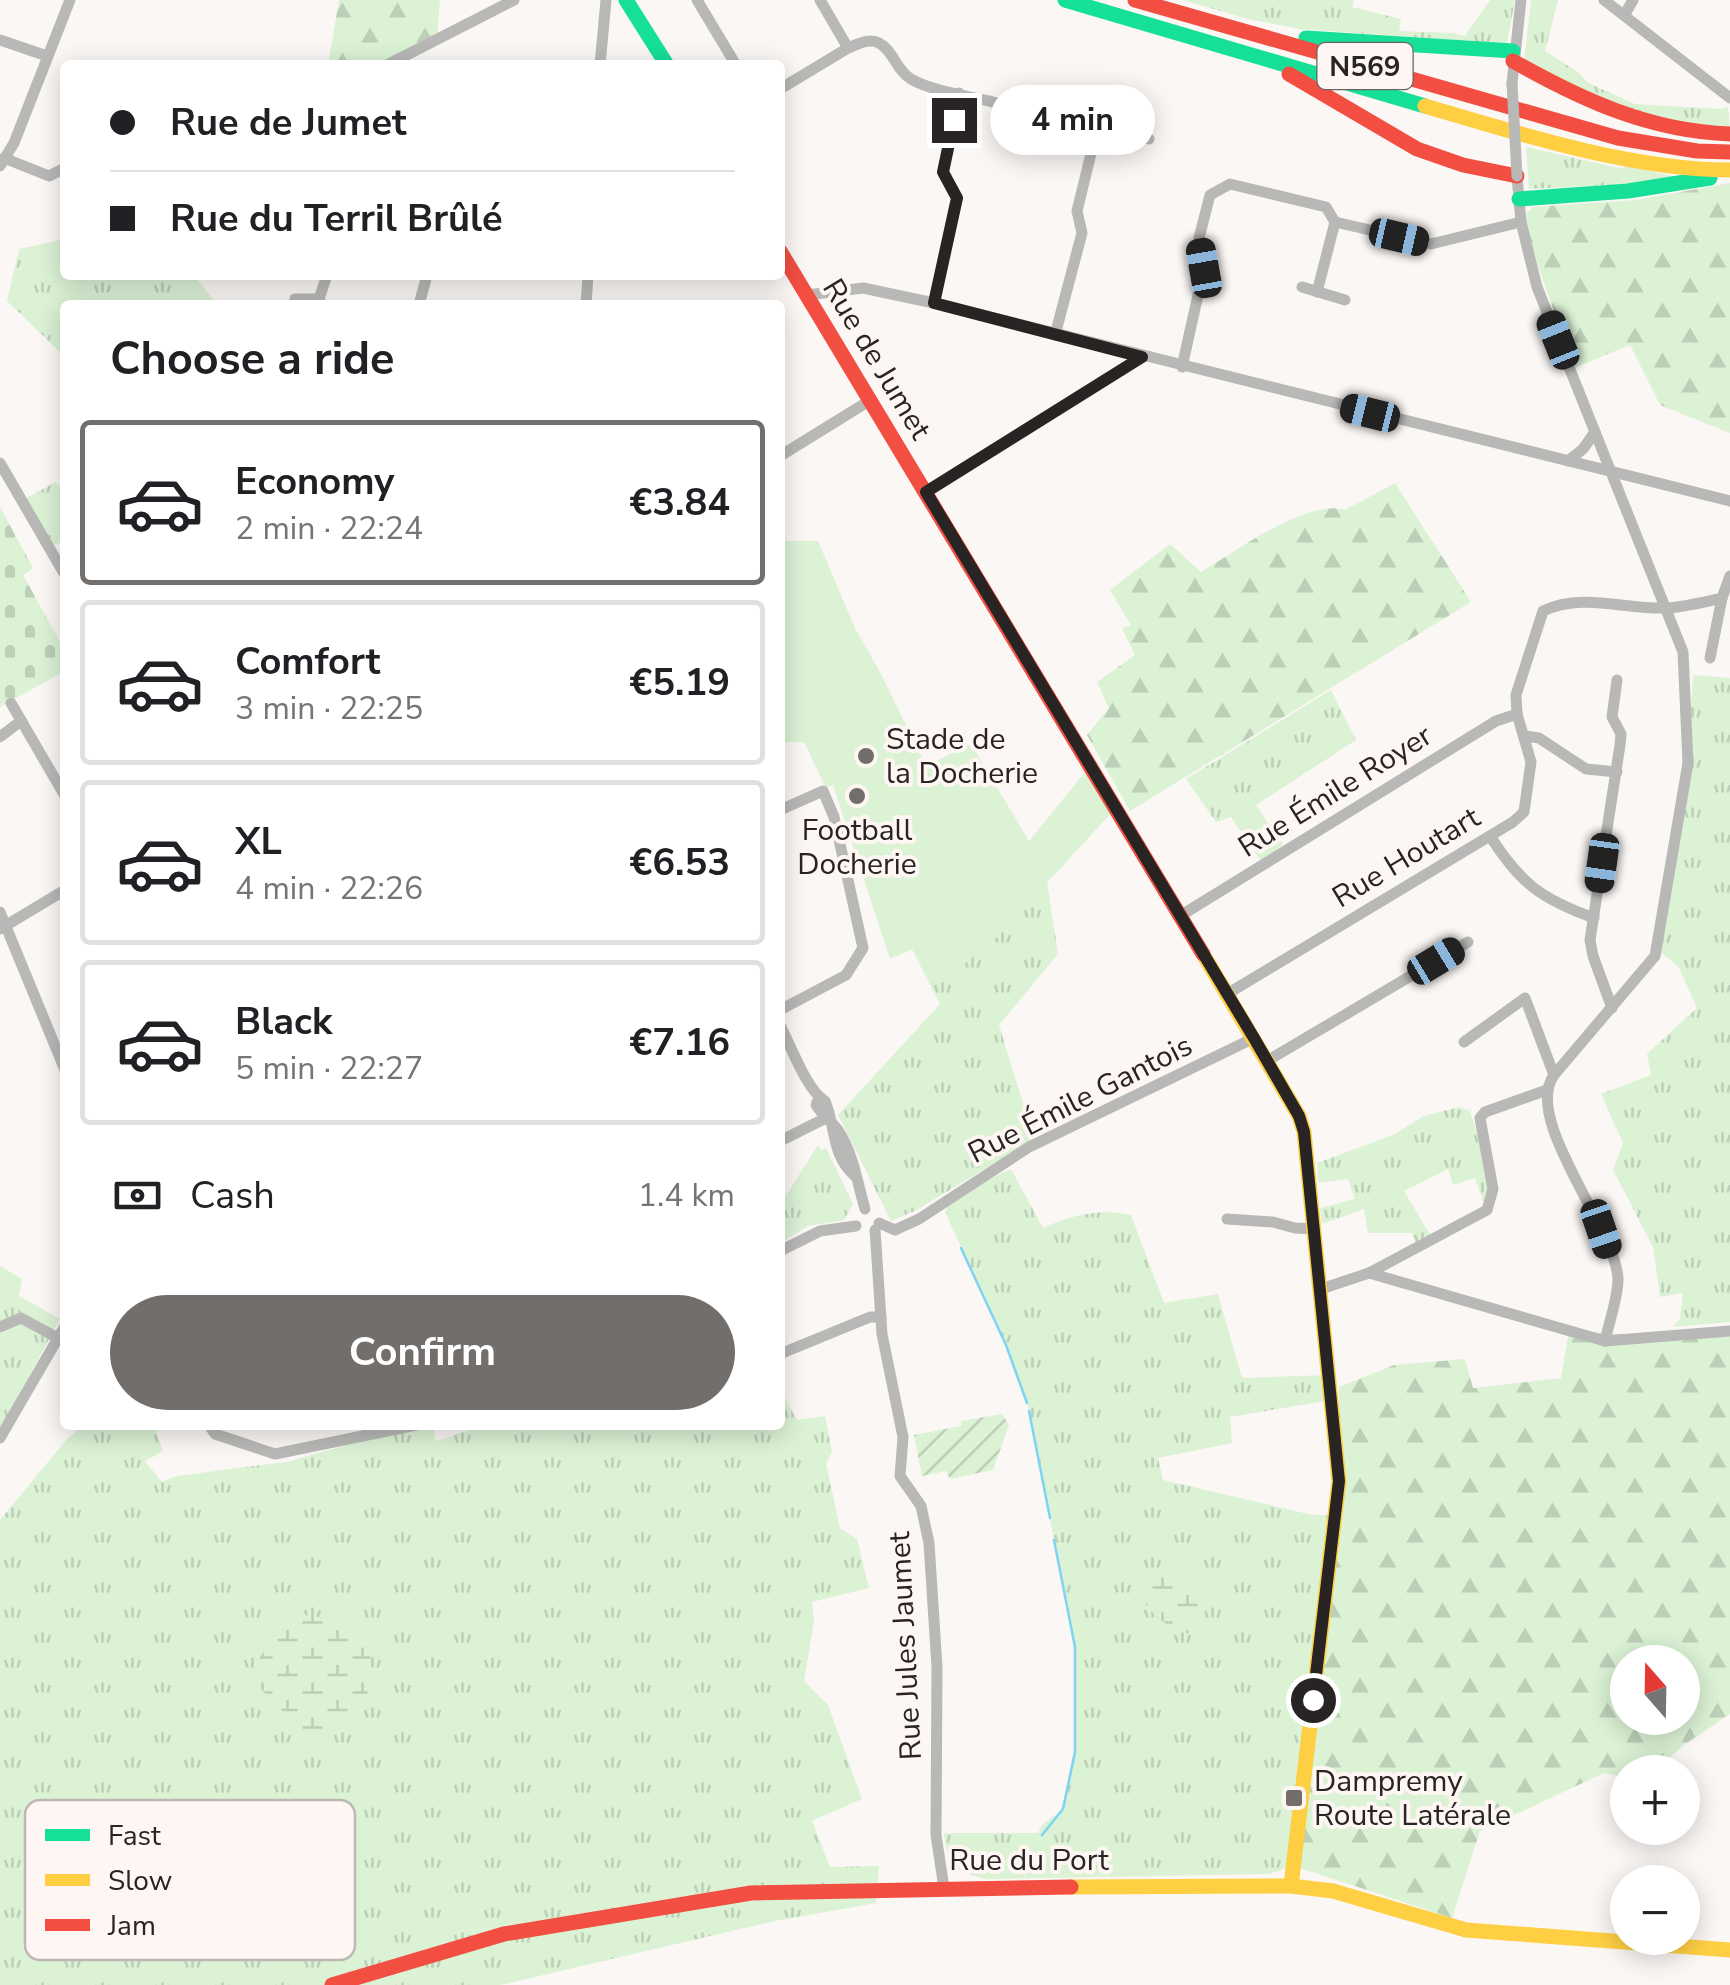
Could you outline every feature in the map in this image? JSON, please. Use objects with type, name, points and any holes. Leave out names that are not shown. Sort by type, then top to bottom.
[{"type":"main road","name":"N569","points":[[1065,0],[1544,142],[1694,170],[1730,172]]},
{"type":"main road","name":"N569","points":[[1136,0],[1618,138],[1697,151],[1730,152]]},
{"type":"main road","points":[[632,2],[664,60]]},
{"type":"main road","points":[[1237,29],[1328,41],[1513,56],[1570,95],[1644,124],[1730,134]]},
{"type":"main road","points":[[1252,54],[1417,149],[1462,165],[1516,176]]},
{"type":"main road","points":[[1518,198],[1628,191],[1730,172]]},
{"type":"main road","name":"Rue de Jumet","points":[[785,260],[1254,1038],[1299,1116],[1304,1132],[1339,1481],[1291,1886]]},
{"type":"main road","name":"Rue du Port","points":[[332,1985],[504,1934],[650,1908],[750,1893],[913,1888],[1291,1886],[1334,1891],[1466,1930],[1730,1950]]},
{"type":"street","points":[[60,170],[49,176],[2,162],[14,143],[70,0]]},
{"type":"street","points":[[397,60],[514,0]]},
{"type":"street","points":[[600,60],[606,0]]},
{"type":"street","points":[[697,0],[733,60]]},
{"type":"street","points":[[820,0],[848,48]]},
{"type":"street","points":[[1521,0],[1512,83],[1516,176],[1521,222],[1536,287],[1683,652],[1688,762],[1655,956],[1554,1075],[1546,1090],[1546,1105],[1575,1184],[1601,1229],[1618,1278],[1605,1340]]},
{"type":"street","points":[[1604,0],[1730,98]]},
{"type":"street","points":[[1625,14],[1633,0]]},
{"type":"street","points":[[0,40],[47,56]]},
{"type":"street","points":[[785,87],[866,41],[879,43],[912,81],[996,103]]},
{"type":"street","points":[[934,303],[957,198],[943,172],[960,93]]},
{"type":"street","points":[[1076,122],[1149,140]]},
{"type":"street","points":[[1055,335],[1082,234],[1078,211],[1097,129]]},
{"type":"street","points":[[1182,367],[1204,268],[1199,238],[1210,195],[1230,184],[1326,207],[1335,222],[1317,292]]},
{"type":"street","points":[[1335,222],[1430,244],[1521,222]]},
{"type":"street","points":[[807,296],[863,288],[934,303],[1730,501]]},
{"type":"street","points":[[1302,288],[1345,300]]},
{"type":"street","points":[[926,492],[1142,357]]},
{"type":"street","points":[[785,453],[869,401]]},
{"type":"street","points":[[1568,461],[1583,450],[1595,432]]},
{"type":"street","points":[[0,462],[60,566]]},
{"type":"street","points":[[1710,658],[1730,576]]},
{"type":"street","points":[[1518,714],[1516,695],[1543,611],[1555,605],[1600,601],[1666,608],[1722,598]]},
{"type":"street","points":[[1612,1008],[1590,940],[1621,734],[1612,716],[1617,680]]},
{"type":"street","points":[[10,703],[60,787]]},
{"type":"street","name":"Rue Émile Royer","points":[[1180,916],[1496,721],[1518,714]]},
{"type":"street","name":"Rue Houtart","points":[[1226,994],[1524,812],[1531,762],[1518,714]]},
{"type":"street","points":[[0,737],[22,722]]},
{"type":"street","points":[[1526,736],[1538,738],[1586,770],[1616,772]]},
{"type":"street","points":[[785,808],[823,791],[834,817],[863,948],[846,975],[785,1007]]},
{"type":"street","points":[[1490,836],[1512,871],[1524,882],[1564,908],[1594,918]]},
{"type":"street","points":[[3,927],[60,893]]},
{"type":"street","points":[[0,912],[60,1058]]},
{"type":"street","points":[[1266,1061],[1468,942]]},
{"type":"street","points":[[1464,1042],[1525,998],[1554,1075]]},
{"type":"street","points":[[785,1033],[819,1098],[825,1101],[828,1117],[840,1132],[855,1166],[865,1209]]},
{"type":"street","name":"Rue Émile Gantois","points":[[877,1227],[895,1230],[919,1218],[1029,1146],[1254,1038]]},
{"type":"street","points":[[1320,1289],[1369,1273],[1487,1210],[1493,1188],[1480,1118],[1485,1112],[1546,1090]]},
{"type":"street","points":[[785,1138],[828,1117]]},
{"type":"street","points":[[785,1248],[820,1231],[856,1226],[863,1232],[877,1227],[876,1212],[865,1209]]},
{"type":"street","points":[[856,1226],[856,1216],[865,1209]]},
{"type":"street","points":[[1227,1220],[1315,1229]]},
{"type":"street","name":"Rue Jules Jaumet","points":[[877,1227],[881,1317],[903,1437],[900,1476],[920,1506],[929,1543],[937,1667],[936,1835],[944,1888]]},
{"type":"street","points":[[1369,1273],[1605,1340],[1730,1330]]},
{"type":"street","points":[[785,1352],[870,1317],[881,1317]]},
{"type":"street","points":[[0,1327],[21,1318],[58,1338]]},
{"type":"street","points":[[0,1438],[60,1335]]},
{"type":"street","points":[[212,1430],[275,1454],[392,1430]]},
{"type":"green space","points":[[339,0],[440,0],[437,39],[393,60],[329,60]]},
{"type":"green space","points":[[1183,0],[1354,0],[1352,7],[1401,19],[1399,31],[1465,36],[1490,0],[1515,0],[1507,44],[1300,29]]},
{"type":"green space","points":[[1531,0],[1558,0],[1545,51],[1588,83],[1635,104],[1721,109],[1728,106],[1730,131],[1658,123],[1524,62]]},
{"type":"green space","points":[[1526,147],[1619,168],[1633,167],[1693,181],[1529,189]]},
{"type":"green space","points":[[1730,183],[1730,433],[1660,405],[1630,345],[1574,368],[1524,216],[1533,207],[1636,200]]},
{"type":"green space","points":[[60,240],[60,280],[198,280],[213,300],[60,300],[60,352],[7,301],[19,249]]},
{"type":"green space","points":[[56,482],[60,488],[60,542],[48,548],[21,501]]},
{"type":"green space","points":[[1395,483],[1471,602],[1130,811],[1087,735],[1109,708],[1097,682],[1135,655],[1122,628],[1131,625],[1110,590],[1170,544],[1201,572],[1292,519],[1329,508],[1345,510]]},
{"type":"green space","points":[[0,507],[33,568],[23,575],[60,642],[60,674],[0,707]]},
{"type":"green space","name":"Stade de la Docherie","points":[[785,541],[818,541],[855,628],[926,766],[971,744],[1029,841],[1090,766],[1116,808],[996,938],[957,970],[928,981],[912,949],[890,959],[833,785],[826,788],[804,742],[785,742]]},
{"type":"green space","points":[[1693,675],[1730,678],[1730,1322],[1673,1327],[1680,1318],[1683,1293],[1660,1297],[1653,1247],[1613,1170],[1623,1143],[1601,1094],[1651,1075],[1647,1054],[1697,1008],[1678,966],[1660,952],[1688,759]]},
{"type":"green space","points":[[1331,690],[1356,740],[1256,805],[1283,845],[1261,861],[1231,817],[1216,822],[1186,779]]},
{"type":"green space","points":[[1047,882],[1058,954],[999,1025],[1034,1139],[915,1211],[891,1221],[838,1115],[940,1004],[928,981],[979,952]]},
{"type":"green space","points":[[1459,1107],[1470,1111],[1491,1177],[1485,1206],[1475,1178],[1453,1185],[1448,1169],[1404,1191],[1434,1241],[1416,1244],[1412,1233],[1368,1233],[1364,1209],[1322,1224],[1320,1208],[1355,1199],[1348,1179],[1318,1183],[1317,1163],[1395,1134],[1424,1116]]},
{"type":"green space","points":[[818,1145],[821,1150],[826,1148],[853,1204],[844,1220],[808,1226],[785,1240],[785,1197]]},
{"type":"green space","points":[[1011,1169],[1043,1228],[1086,1214],[1131,1215],[1164,1303],[1218,1294],[1242,1378],[1329,1375],[1331,1400],[1230,1417],[1232,1443],[1158,1458],[1163,1480],[1308,1514],[1335,1516],[1287,1868],[1269,1874],[987,1879],[956,1866],[948,1853],[944,1833],[1038,1833],[1042,1825],[1063,1809],[1075,1752],[1075,1647],[1027,1403],[1006,1345],[945,1212],[952,1196]]},
{"type":"green space","points":[[0,1266],[22,1279],[19,1296],[60,1319],[0,1429]]},
{"type":"green space","points":[[1569,1331],[1664,1336],[1730,1331],[1730,1714],[1700,1734],[1700,1645],[1610,1645],[1610,1735],[1699,1735],[1673,1755],[1610,1755],[1610,1774],[1604,1773],[1480,1831],[1452,1918],[1300,1868],[1337,1497],[1339,1387],[1394,1365],[1465,1359],[1473,1388],[1561,1378]]},
{"type":"green space","points":[[785,1399],[797,1420],[825,1416],[832,1452],[826,1463],[840,1528],[857,1539],[869,1588],[812,1602],[814,1621],[804,1681],[828,1705],[862,1799],[812,1821],[830,1867],[879,1866],[876,1903],[775,1921],[500,1985],[0,1985],[0,1520],[78,1430],[156,1430],[163,1451],[145,1461],[162,1482],[177,1476],[286,1462],[402,1430],[434,1430],[436,1441],[470,1430],[785,1430]]},
{"type":"green space","points":[[1002,1414],[1009,1425],[993,1470],[950,1479],[946,1471],[922,1476],[914,1435]]},
{"type":"green space","points":[[1166,1567],[1209,1595],[1203,1621],[1193,1634],[1167,1624],[1146,1605],[1149,1586]]},
{"type":"green space","points":[[305,1615],[352,1625],[363,1634],[368,1647],[368,1692],[348,1726],[332,1736],[316,1737],[298,1729],[263,1690],[254,1667],[281,1628]]},
{"type":"waterway","points":[[961,1248],[1006,1345],[1027,1403]]},
{"type":"waterway","points":[[1029,1411],[1050,1518]]},
{"type":"waterway","points":[[1042,1835],[1063,1809],[1075,1752],[1075,1647],[1054,1540]]},
{"type":"traffic: fast","points":[[626,0],[664,60]]},
{"type":"traffic: fast","points":[[1065,0],[1425,106]]},
{"type":"traffic: fast","points":[[1306,38],[1513,51]]},
{"type":"traffic: fast","points":[[1519,199],[1628,191],[1710,178]]},
{"type":"traffic: slow","points":[[1425,106],[1615,157],[1730,170]]},
{"type":"traffic: slow","points":[[1203,954],[1299,1116],[1304,1132],[1339,1481],[1291,1886]]},
{"type":"traffic: slow","points":[[1071,1887],[1291,1886],[1333,1891],[1466,1930],[1730,1950]]},
{"type":"traffic: jam","points":[[1135,0],[1618,138],[1697,151],[1730,152]]},
{"type":"traffic: jam","points":[[1513,61],[1617,111],[1672,127],[1730,134]]},
{"type":"traffic: jam","points":[[1289,74],[1417,149],[1463,165],[1517,176]]},
{"type":"traffic: jam","points":[[785,259],[1203,954]]},
{"type":"traffic: jam","points":[[332,1985],[504,1934],[751,1893],[1071,1887]]},
{"type":"place","name":"Stade de la Docherie","points":[[866,756]]},
{"type":"place","name":"Football Docherie","points":[[857,796]]},
{"type":"place","name":"Dampremy Route Latérale","points":[[1294,1798]]},
{"type":"route","points":[[954,120],[943,172],[957,198],[934,303],[1142,357],[926,492],[1299,1116],[1309,1155],[1339,1481],[1313,1700]]}]
